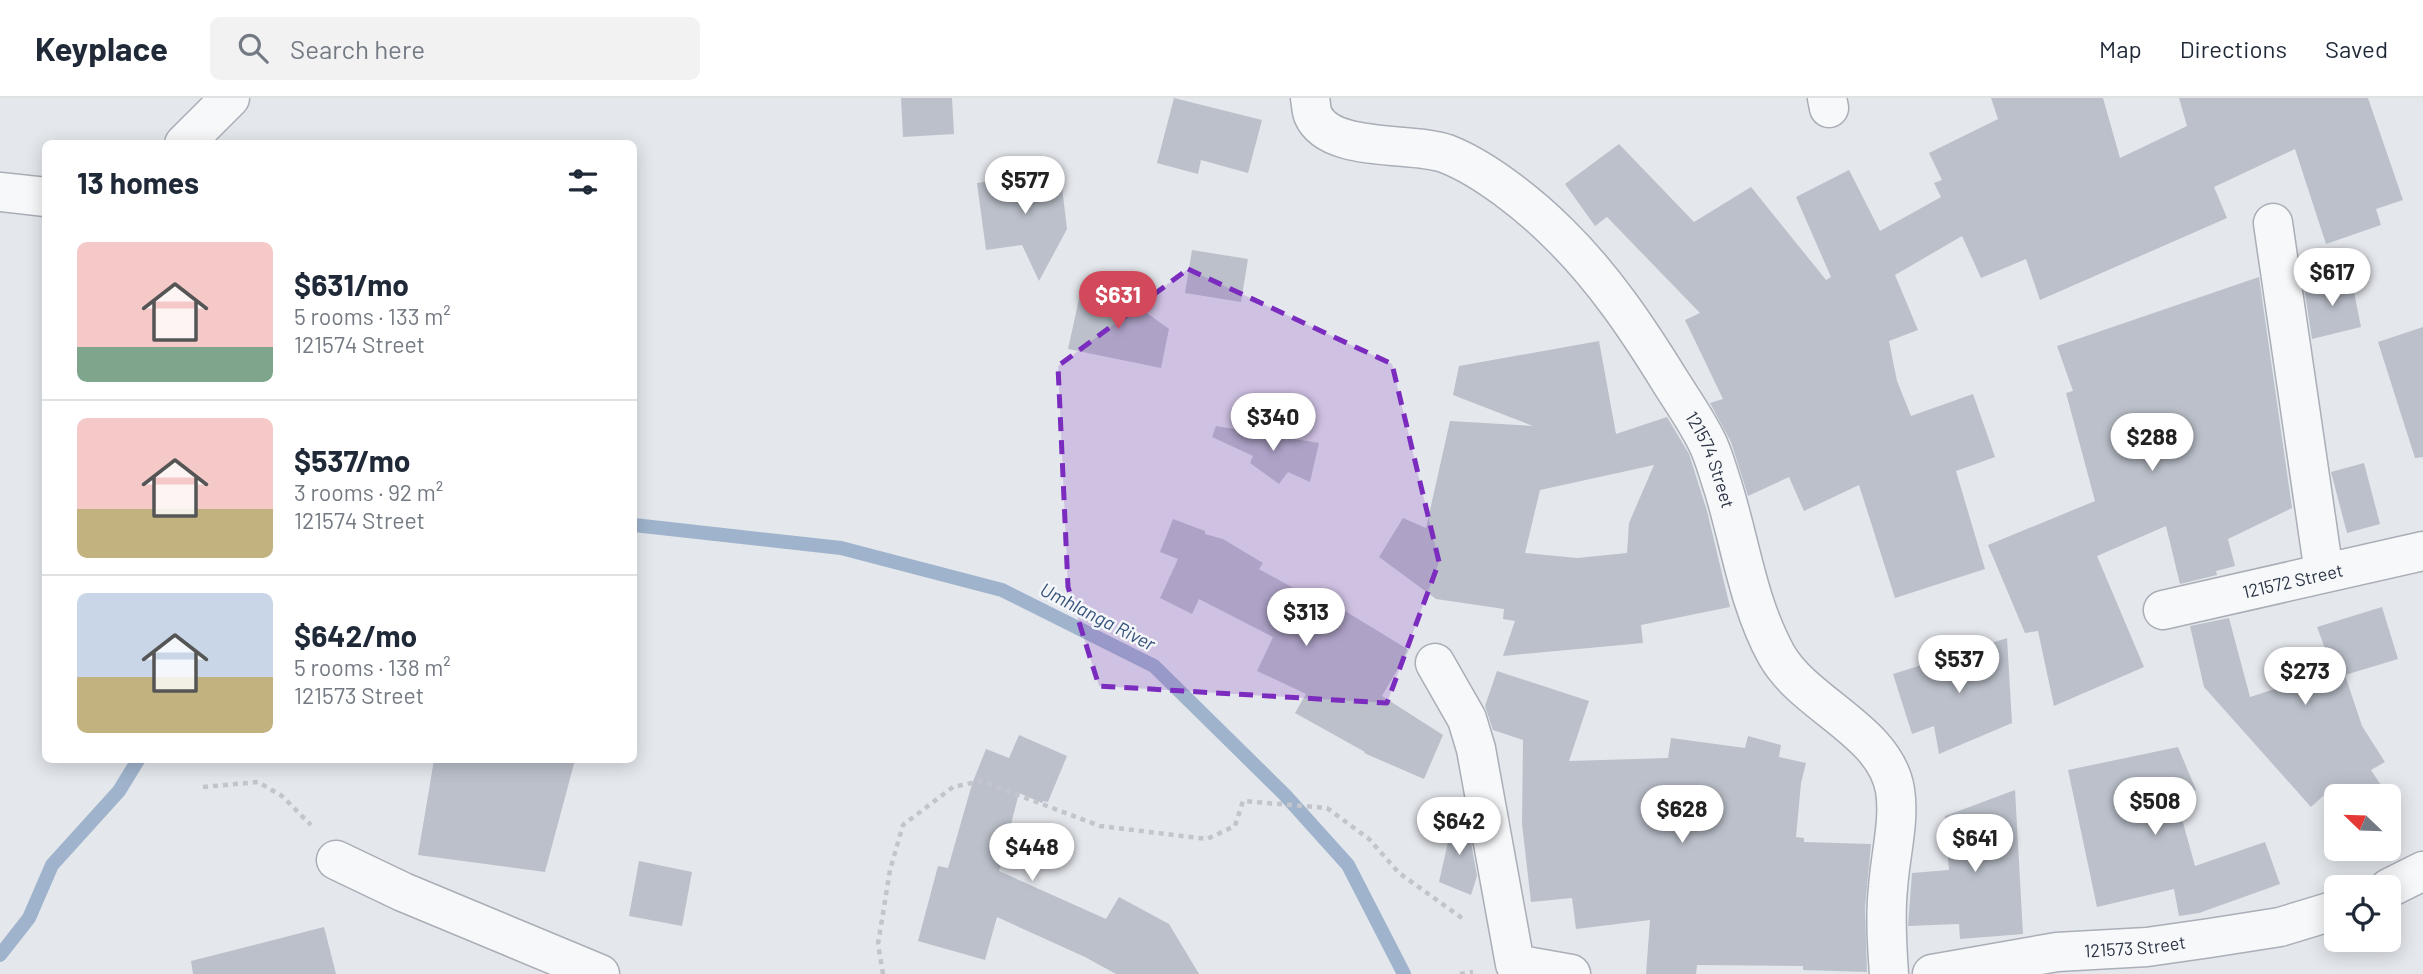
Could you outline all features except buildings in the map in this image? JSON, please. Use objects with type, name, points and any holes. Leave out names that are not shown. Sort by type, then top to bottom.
[{"type":"street","points":[[188,140],[230,98]]},
{"type":"street","name":"121574 Street","points":[[1310,98],[1312,114],[1319,124],[1352,141],[1446,154],[1486,175],[1559,234],[1607,288],[1644,340],[1707,442],[1723,486],[1759,618],[1777,655],[1793,680],[1876,749],[1886,765],[1895,789],[1887,892],[1889,974]]},
{"type":"street","points":[[0,192],[42,197]]},
{"type":"street","points":[[2273,223],[2324,573]]},
{"type":"street","name":"121572 Street","points":[[2163,610],[2423,551]]},
{"type":"street","points":[[1435,663],[1466,719],[1476,748],[1515,964],[1571,974]]},
{"type":"street","points":[[336,860],[415,897],[600,974]]},
{"type":"street","points":[[2401,882],[2423,871]]},
{"type":"street","name":"121573 Street","points":[[1932,974],[2057,951],[2147,947],[2210,939],[2280,927],[2324,914]]},
{"type":"path","points":[[883,974],[878,944],[890,870],[903,825],[953,788],[981,780],[1100,826],[1207,839],[1235,826],[1243,801],[1327,808],[1369,839],[1399,873],[1490,939],[1515,964]]},
{"type":"path","points":[[203,787],[258,782],[282,796],[304,817]]},
{"type":"highlighted area","points":[[1188,269],[1392,364],[1439,562],[1387,703],[1099,686],[1068,587],[1058,366]]},
{"type":"waterway","name":"Umhlanga River","points":[[637,525],[841,548],[1002,590],[1154,666],[1285,795],[1348,865],[1404,974]]},
{"type":"waterway","name":"Umhlanga River","points":[[0,955],[29,918],[52,865],[119,791],[136,763]]}]
